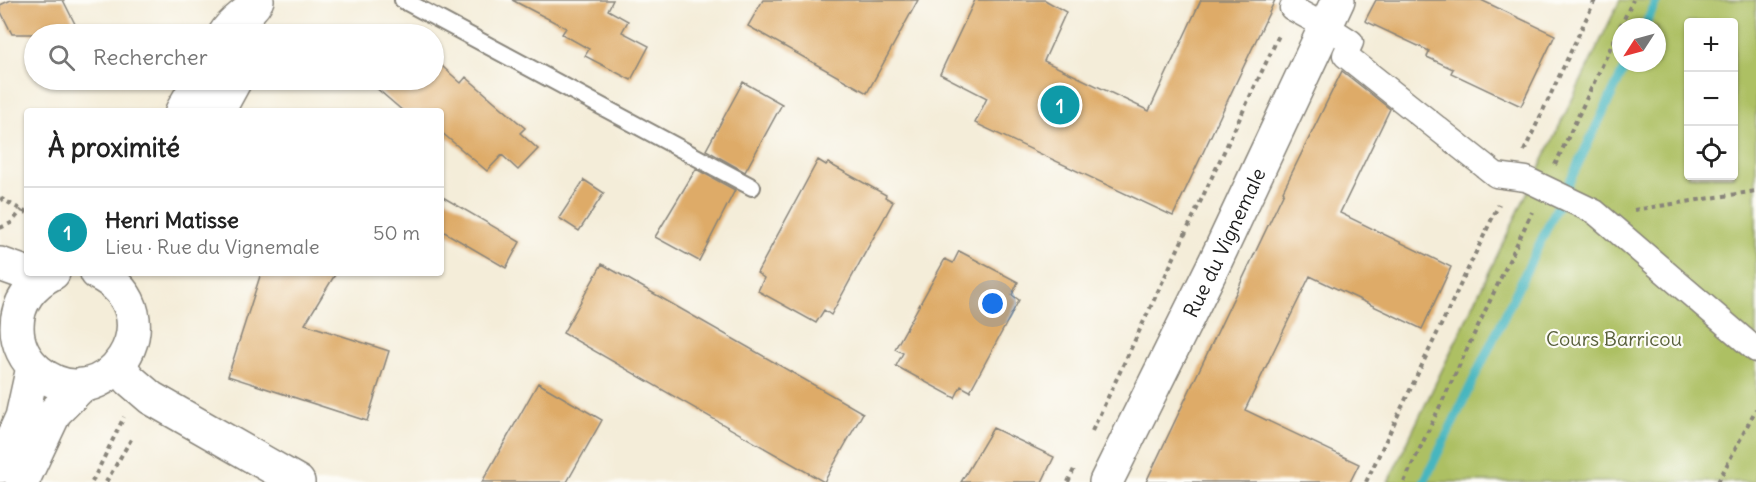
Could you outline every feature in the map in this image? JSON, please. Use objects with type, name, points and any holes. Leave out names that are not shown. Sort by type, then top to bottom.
[{"type":"street","points":[[234,24],[255,14]]},
{"type":"street","points":[[1336,16],[1350,42],[1345,55],[1496,175],[1526,179],[1595,212],[1756,350]]},
{"type":"street","name":"Rue du Vignemale","points":[[1106,482],[1336,16]]},
{"type":"street","points":[[184,108],[194,90]]},
{"type":"street","points":[[220,108],[230,90]]},
{"type":"street","points":[[0,264],[24,270]]},
{"type":"street","points":[[47,276],[29,291],[20,308],[9,318],[24,355],[33,367],[46,378],[61,384],[82,385],[94,383],[119,366],[127,355],[132,341],[132,288],[120,290],[104,276]]},
{"type":"street","points":[[119,366],[130,380],[151,398],[298,482]]},
{"type":"street","points":[[0,466],[22,417],[33,367]]},
{"type":"street","points":[[22,482],[55,412],[82,385]]},
{"type":"lane","points":[[403,0],[752,187]]},
{"type":"path","points":[[1366,482],[1595,0]]},
{"type":"path","points":[[1404,482],[1633,0]]},
{"type":"path","points":[[1092,433],[1301,13]]},
{"type":"path","points":[[1595,212],[1637,210],[1756,191]]},
{"type":"path","points":[[0,198],[24,211]]},
{"type":"path","points":[[0,228],[24,213]]},
{"type":"path","points":[[1718,482],[1756,409]]},
{"type":"path","points":[[92,482],[125,414]]},
{"type":"path","points":[[106,482],[133,436]]},
{"type":"path","points":[[1068,482],[1077,463]]},
{"type":"green space","name":"Cours Barricou","points":[[1620,0],[1756,0],[1756,482],[1388,482]]},
{"type":"building","points":[[11,0],[63,0],[75,24],[24,24],[24,34],[12,34],[0,10],[0,5]]},
{"type":"building","points":[[512,0],[613,0],[608,10],[628,21],[622,32],[649,46],[631,80],[585,56],[589,49],[562,34],[566,28]]},
{"type":"building","points":[[763,0],[918,0],[867,93],[748,26]]},
{"type":"building","points":[[975,0],[1045,0],[1066,12],[1044,61],[1149,111],[1201,0],[1275,0],[1173,216],[975,123],[987,98],[940,74]]},
{"type":"building","points":[[1376,0],[1481,0],[1555,35],[1521,106],[1451,73],[1453,69],[1427,57],[1429,51],[1365,21]]},
{"type":"building","points":[[444,68],[461,83],[466,77],[525,128],[520,133],[538,149],[518,170],[502,155],[487,171],[444,135],[444,108],[400,108],[379,90],[444,90]]},
{"type":"building","points":[[1342,71],[1390,109],[1340,213],[1451,267],[1422,329],[1310,276],[1245,410],[1359,464],[1350,482],[1146,482],[1283,191]]},
{"type":"building","points":[[743,82],[782,104],[745,172],[706,150]]},
{"type":"building","points":[[818,160],[826,165],[828,163],[886,195],[885,197],[893,202],[831,315],[824,310],[816,323],[758,291],[764,278],[757,273]]},
{"type":"building","points":[[696,169],[735,190],[699,261],[655,237]]},
{"type":"building","points":[[584,180],[604,193],[579,231],[559,218]]},
{"type":"building","points":[[444,198],[520,242],[506,268],[444,232]]},
{"type":"building","points":[[959,251],[1018,282],[1012,295],[1019,300],[970,391],[961,386],[955,398],[896,366],[903,353],[895,349],[945,259],[953,263]]},
{"type":"building","points":[[602,264],[863,413],[824,482],[563,333]]},
{"type":"building","points":[[260,276],[334,276],[305,324],[389,351],[367,421],[228,376]]},
{"type":"building","points":[[538,383],[602,420],[567,482],[482,482]]},
{"type":"building","points":[[993,428],[1054,457],[1042,482],[961,482]]},
{"type":"waterway","points":[[1648,18],[1657,0]]},
{"type":"waterway","points":[[1424,482],[1623,72]]},
{"type":"place","name":"Henri Matisse","points":[[1060,105]]}]
